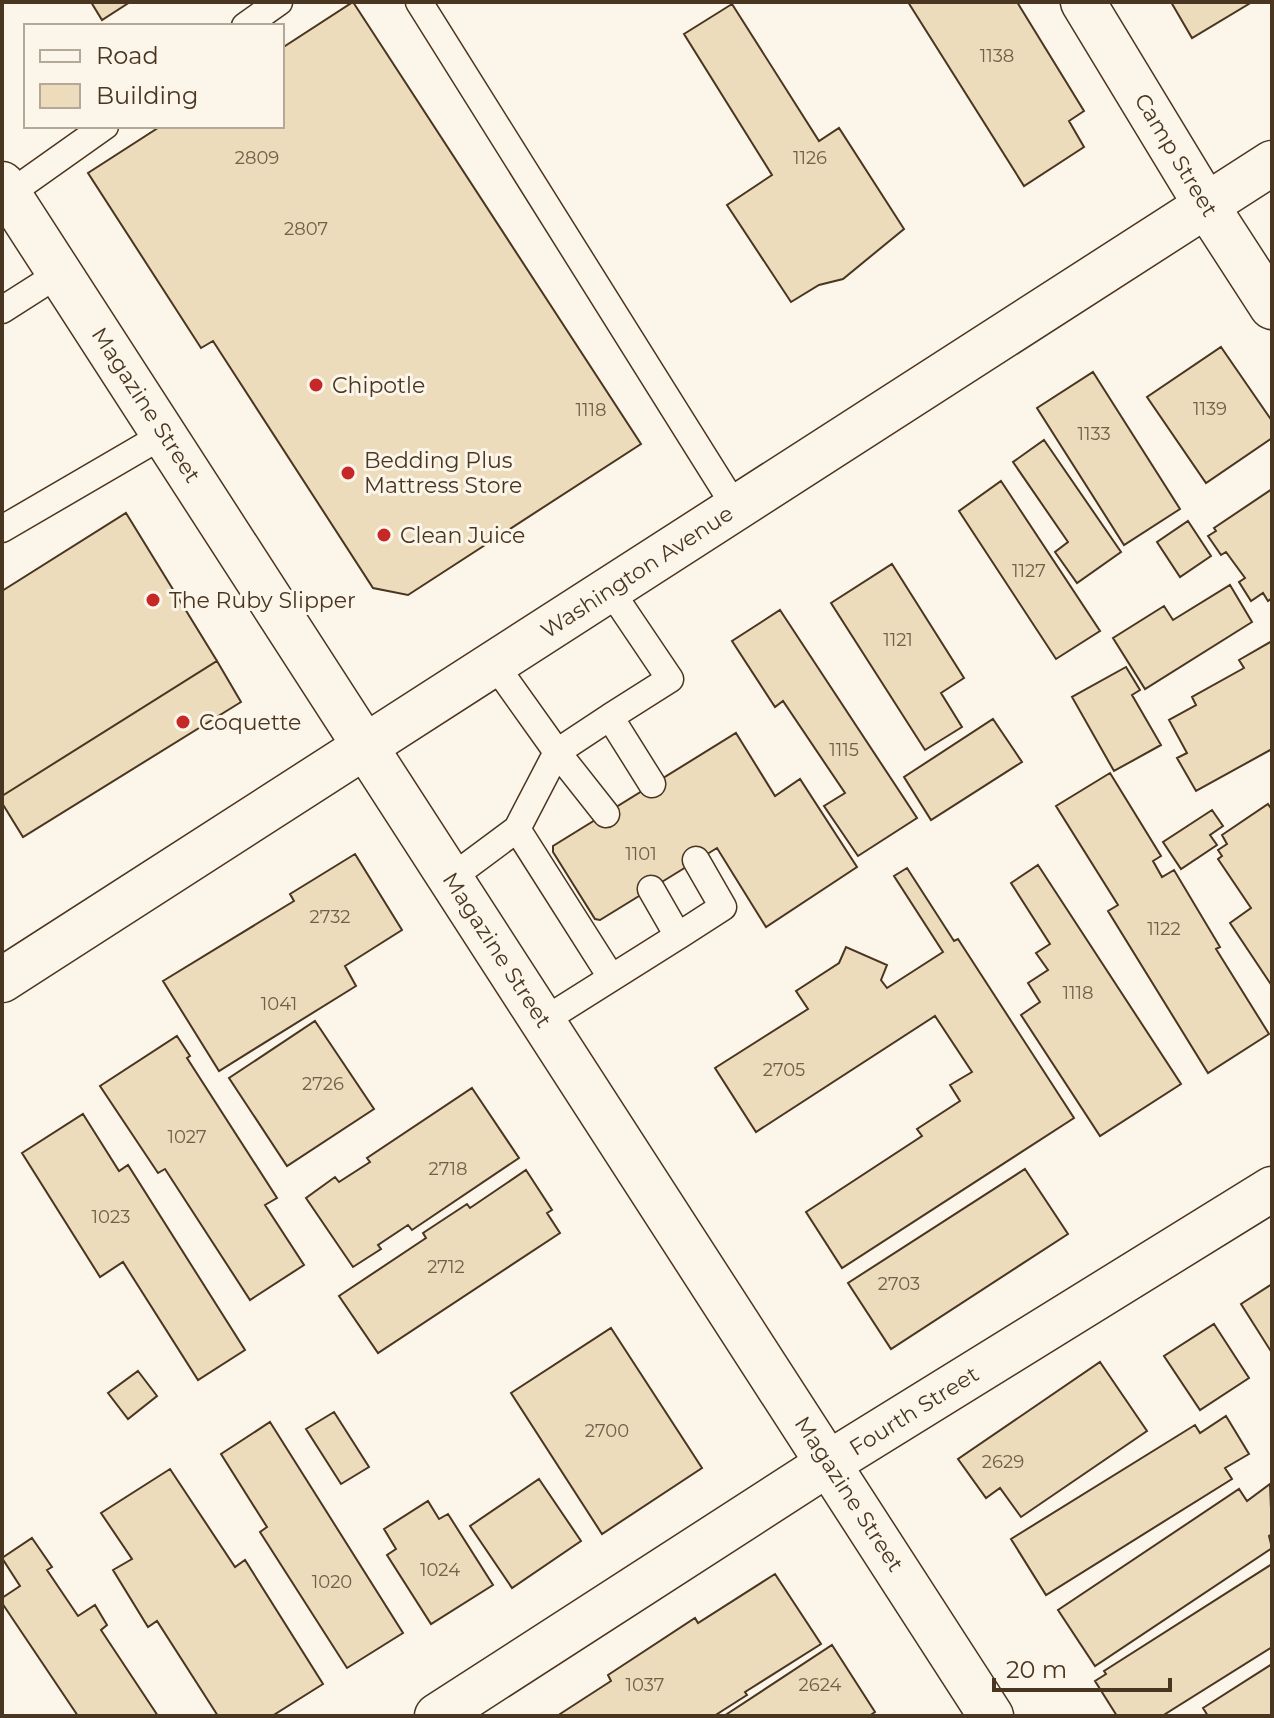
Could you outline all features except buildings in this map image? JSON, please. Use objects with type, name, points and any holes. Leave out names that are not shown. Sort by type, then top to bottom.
[{"type":"street","name":"Camp Street","points":[[1083,2],[1272,307]]},
{"type":"street","name":"Washington Avenue","points":[[2,980],[1272,163]]},
{"type":"street","name":"Magazine Street","points":[[5,189],[991,1716]]},
{"type":"street","name":"Fourth Street","points":[[437,1716],[829,1463],[1272,1189]]},
{"type":"lane","points":[[248,24],[279,2]]},
{"type":"lane","points":[[419,2],[736,508]]},
{"type":"lane","points":[[5,189],[102,128]]},
{"type":"lane","points":[[2,310],[60,273]]},
{"type":"lane","points":[[2,529],[165,434]]},
{"type":"lane","points":[[451,878],[517,829],[557,752],[670,679],[610,590]]},
{"type":"lane","points":[[495,665],[606,814]]},
{"type":"lane","points":[[610,717],[652,784]]},
{"type":"lane","points":[[517,829],[611,977]]},
{"type":"lane","points":[[543,1021],[723,907],[696,860]]},
{"type":"lane","points":[[651,889],[678,936]]},
{"type":"place","name":"Chipotle","points":[[316,385]]},
{"type":"place","name":"Bedding Plus Mattress Store","points":[[348,473]]},
{"type":"place","name":"Clean Juice","points":[[384,535]]},
{"type":"place","name":"The Ruby Slipper","points":[[153,600]]},
{"type":"place","name":"Coquette","points":[[183,722]]}]
